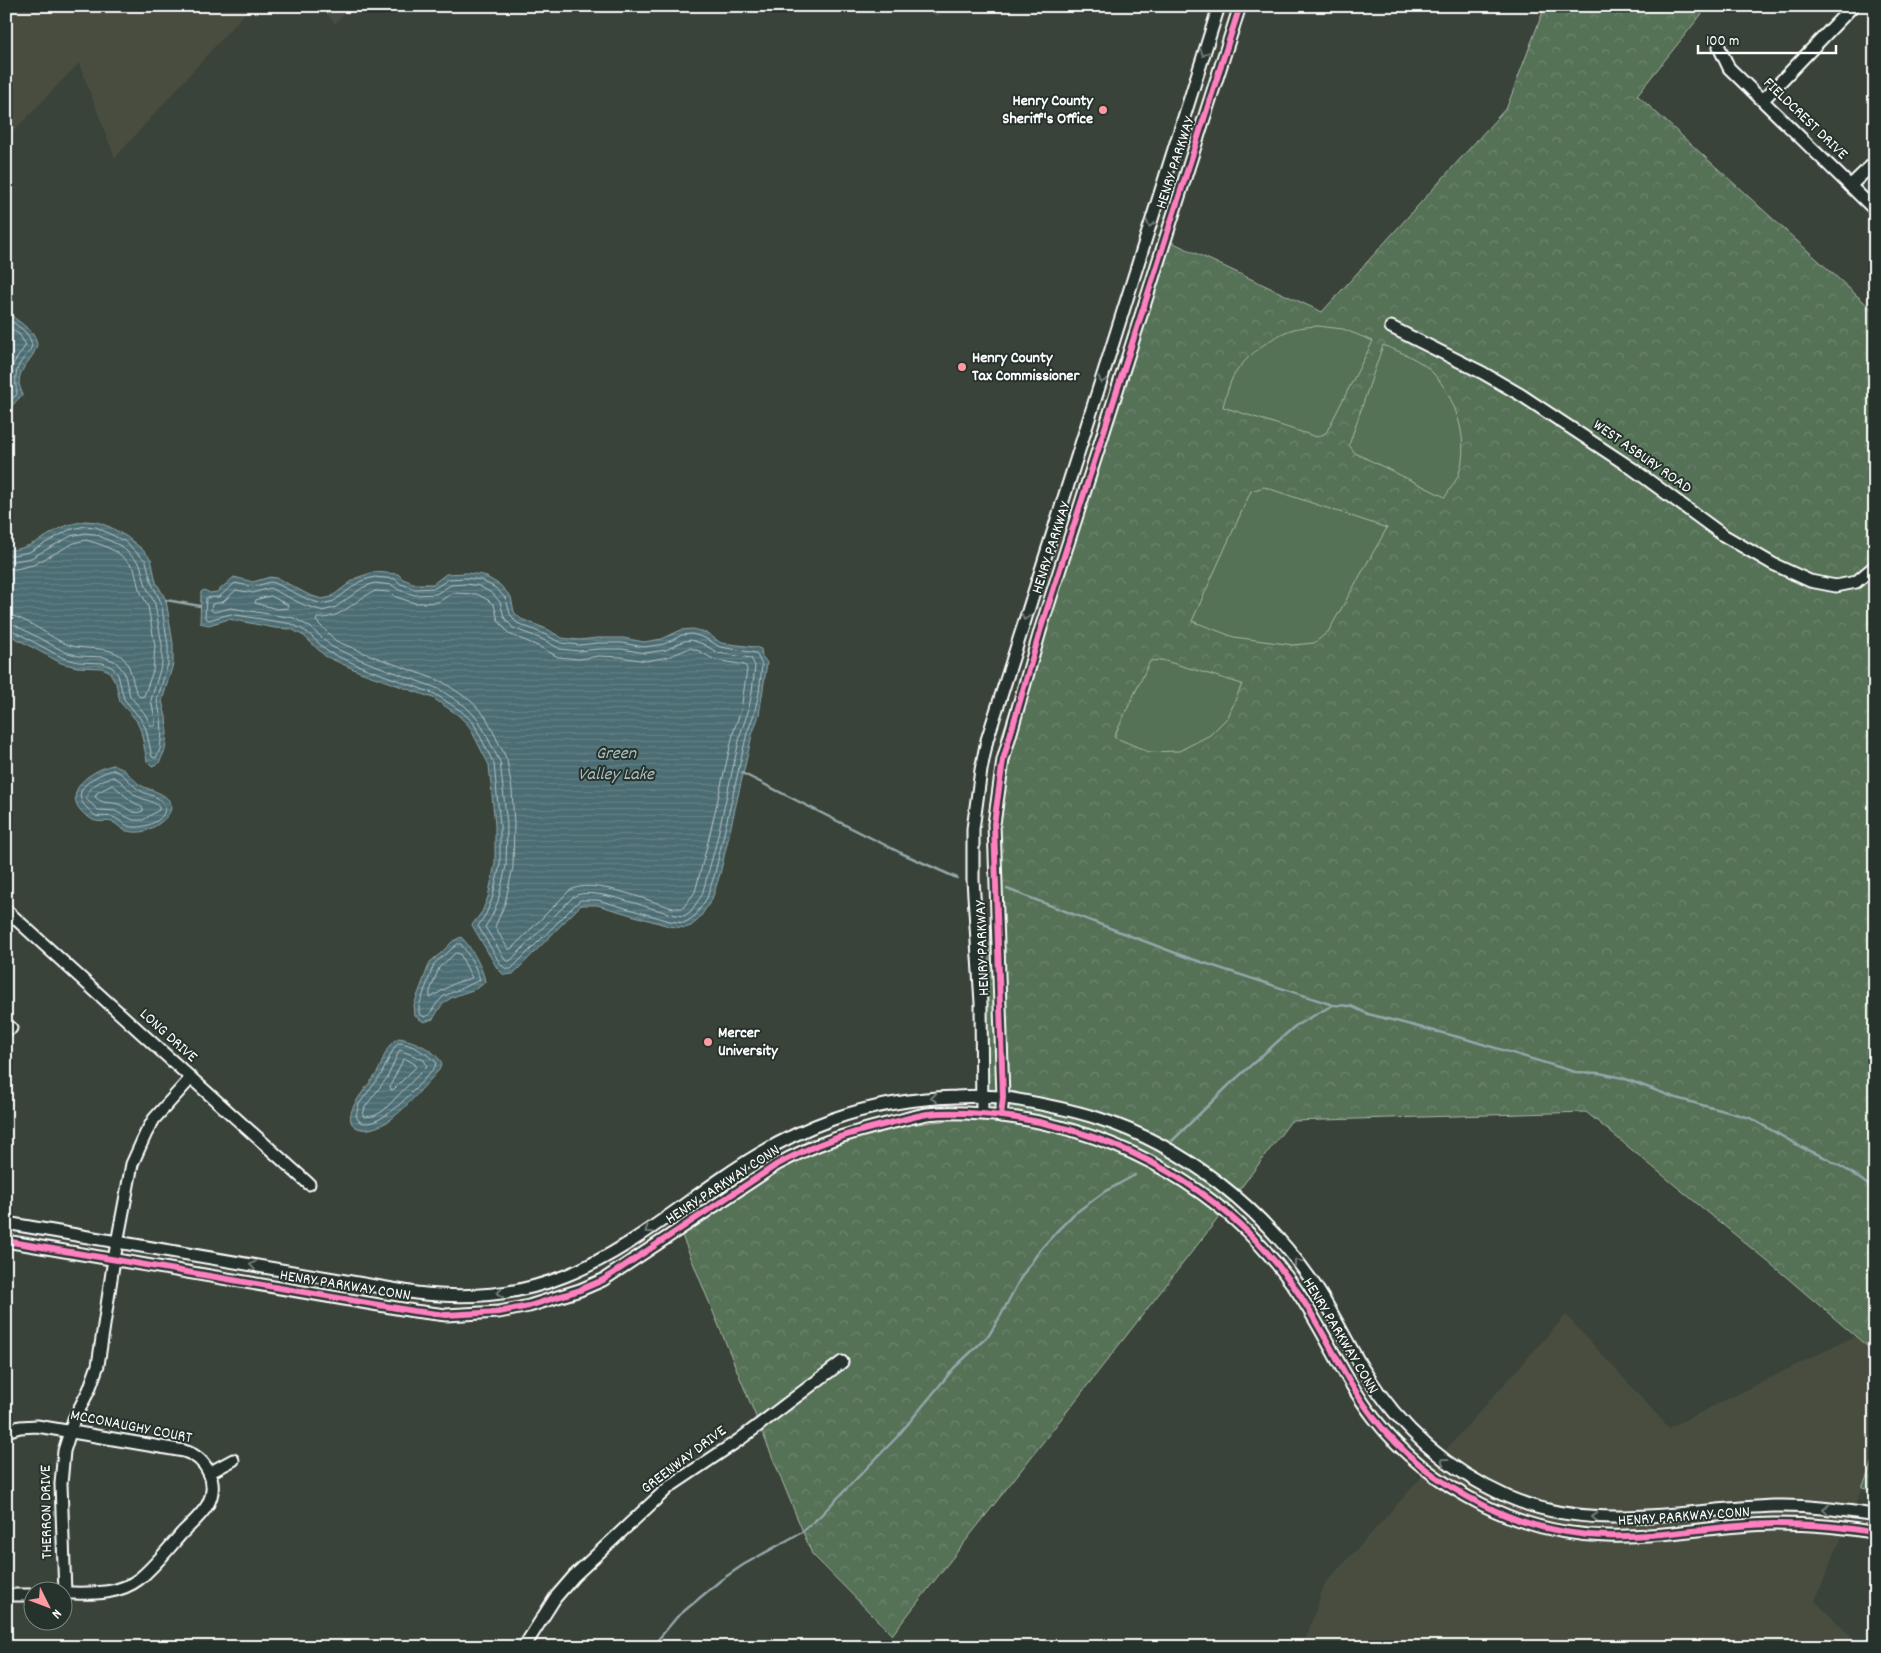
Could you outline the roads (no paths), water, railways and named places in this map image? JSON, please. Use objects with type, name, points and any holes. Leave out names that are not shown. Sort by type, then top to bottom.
[{"type":"street","name":"HENRY PARKWAY","points":[[982,1113],[981,1003],[973,880],[973,838],[981,770],[987,740],[1219,6]]},
{"type":"street","name":"HENRY PARKWAY","points":[[1001,1116],[1003,1097],[994,824],[1003,760],[1041,628],[1240,6]]},
{"type":"street","points":[[1763,100],[1853,6]]},
{"type":"street","name":"FIELDCREST DRIVE","points":[[1719,47],[1729,68],[1875,210]]},
{"type":"street","points":[[1850,186],[1875,162]]},
{"type":"street","name":"WEST ASBURY ROAD","points":[[1391,327],[1483,373],[1521,395],[1633,469],[1723,535],[1773,564],[1810,581],[1836,586],[1856,582],[1875,566]]},
{"type":"street","name":"LONG DRIVE","points":[[6,910],[309,1184]]},
{"type":"street","name":"THERRON DRIVE","points":[[64,1580],[61,1473],[65,1444],[98,1365],[114,1259],[132,1164],[154,1119],[190,1078]]},
{"type":"street","name":"HENRY PARKWAY CONN","points":[[6,1223],[416,1293],[467,1297],[506,1293],[564,1276],[597,1262],[631,1241],[765,1149],[801,1131],[862,1109],[898,1102],[939,1098],[1003,1097],[1070,1110],[1100,1119],[1132,1132],[1184,1159],[1227,1189],[1262,1221],[1292,1254],[1332,1313],[1362,1369],[1386,1404],[1402,1423],[1420,1441],[1452,1466],[1480,1483],[1511,1498],[1546,1510],[1587,1517],[1624,1518],[1778,1506],[1810,1507],[1875,1516]]},
{"type":"street","name":"HENRY PARKWAY CONN","points":[[6,1242],[414,1311],[446,1315],[499,1312],[556,1299],[603,1280],[703,1215],[742,1186],[806,1149],[844,1134],[926,1114],[982,1113],[1063,1127],[1101,1139],[1134,1153],[1202,1193],[1228,1214],[1272,1258],[1309,1308],[1360,1398],[1397,1444],[1433,1475],[1485,1506],[1512,1518],[1540,1526],[1573,1533],[1608,1536],[1773,1524],[1838,1527],[1875,1533]]},
{"type":"street","name":"GREENWAY DRIVE","points":[[524,1647],[555,1598],[574,1576],[669,1487],[739,1440],[842,1362]]},
{"type":"street","name":"MCCONAUGHY COURT","points":[[6,1431],[32,1426],[187,1452],[201,1461],[209,1473]]},
{"type":"street","points":[[72,1593],[114,1591],[130,1585],[142,1576],[206,1507],[212,1489],[209,1473],[233,1460]]},
{"type":"street","points":[[6,1596],[22,1595]]},
{"type":"water","points":[[6,309],[32,333],[37,344],[19,378],[22,395],[6,412]]},
{"type":"water","points":[[85,521],[97,522],[110,527],[142,549],[151,559],[156,582],[166,600],[173,644],[173,664],[162,701],[167,733],[165,750],[159,763],[152,766],[147,761],[141,731],[136,720],[120,702],[116,683],[109,671],[102,668],[77,667],[61,663],[6,633],[6,550],[22,548],[65,526]]},
{"type":"water","name":"Green Valley Lake","points":[[374,572],[398,574],[403,579],[415,584],[433,584],[446,574],[466,573],[483,575],[500,585],[511,597],[514,612],[521,619],[547,629],[562,638],[579,640],[623,638],[644,642],[662,639],[681,630],[693,629],[707,633],[721,643],[761,649],[762,656],[767,663],[759,715],[752,735],[720,874],[712,899],[699,919],[691,926],[685,928],[669,926],[597,905],[581,905],[513,974],[504,975],[497,968],[472,925],[482,912],[488,897],[495,864],[495,825],[489,765],[469,726],[458,715],[433,698],[360,672],[325,656],[304,636],[291,629],[275,628],[229,619],[209,625],[200,623],[201,592],[204,590],[210,593],[217,592],[234,577],[253,582],[270,577],[277,578],[309,595],[322,599],[331,597],[356,578]]},
{"type":"water","points":[[113,765],[125,771],[140,785],[167,799],[171,804],[171,809],[161,822],[147,830],[134,832],[124,830],[112,822],[93,820],[82,812],[76,804],[75,795],[78,787],[92,774]]},
{"type":"water","points":[[461,937],[476,958],[485,982],[477,988],[448,1000],[441,1006],[433,1019],[424,1022],[415,1016],[414,1005],[430,962],[453,941]]},
{"type":"water","points":[[399,1038],[423,1046],[439,1058],[442,1063],[439,1070],[396,1115],[376,1127],[361,1129],[353,1125],[350,1119],[352,1111],[356,1102],[377,1073],[391,1044]]},
{"type":"waterway","points":[[166,600],[200,606]]},
{"type":"waterway","points":[[742,773],[901,853],[957,878]]},
{"type":"waterway","points":[[1007,889],[1186,957],[1333,1005],[1351,1006],[1368,1014],[1466,1039],[1575,1072],[1599,1073],[1623,1078],[1676,1098],[1750,1118],[1852,1173],[1875,1190]]},
{"type":"waterway","points":[[1172,1141],[1229,1085],[1295,1026],[1333,1005]]},
{"type":"waterway","points":[[652,1647],[677,1617],[721,1580],[743,1565],[802,1532],[819,1517],[897,1437],[954,1368],[989,1335],[1020,1279],[1040,1250],[1057,1231],[1074,1214],[1104,1192],[1135,1175]]},
{"type":"place","name":"Henry County Sheriff's Office","points":[[1103,110]]},
{"type":"place","name":"Henry County Tax Commissioner","points":[[962,367]]},
{"type":"place","name":"Mercer University","points":[[708,1042]]}]
